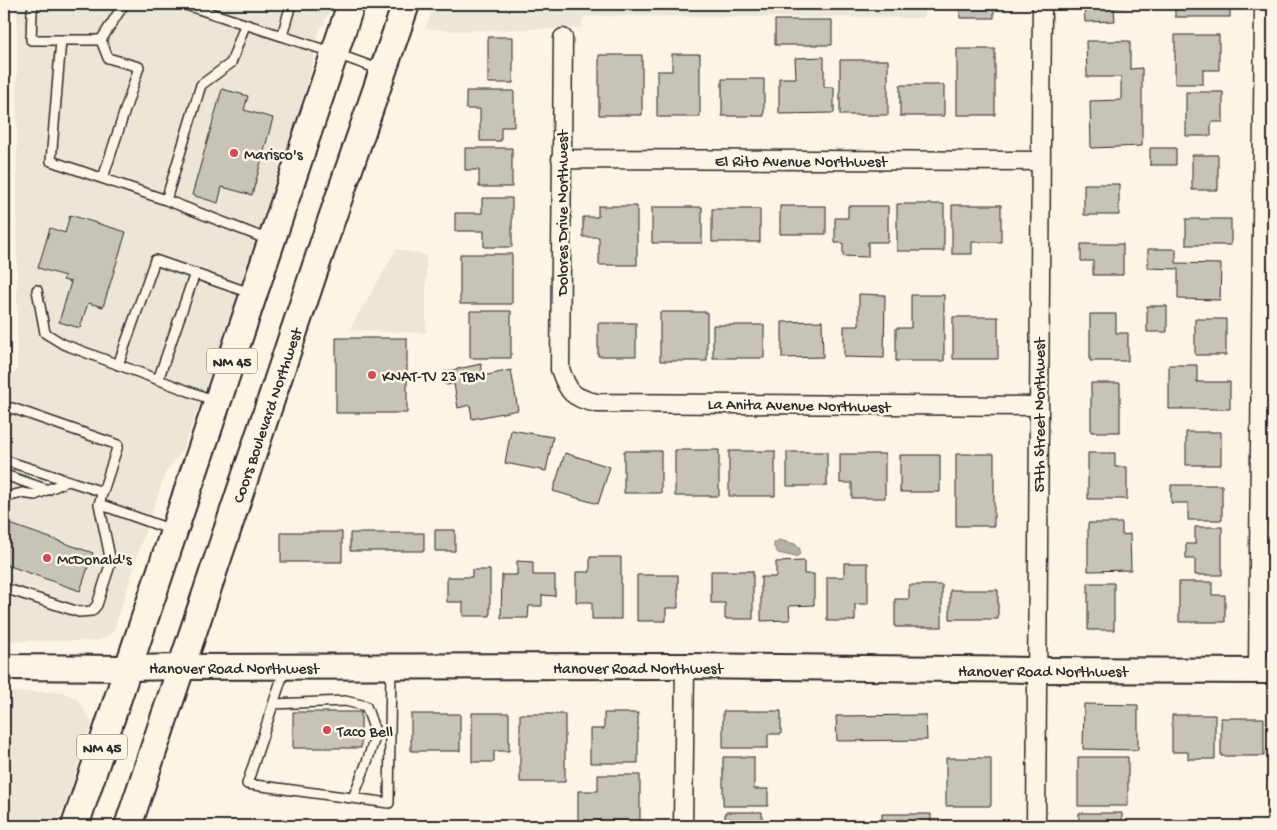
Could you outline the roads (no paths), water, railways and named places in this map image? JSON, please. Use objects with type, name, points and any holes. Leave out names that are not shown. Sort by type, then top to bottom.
[{"type":"main road","name":"NM 45","points":[[75,826],[351,4]]},
{"type":"main road","name":"Coors Boulevard Northwest","points":[[128,826],[406,4]]},
{"type":"street","name":"57th Street Northwest","points":[[1036,826],[1042,4]]},
{"type":"street","points":[[1264,4],[1266,671]]},
{"type":"street","name":"Dolores Drive Northwest","points":[[563,38],[560,369],[566,387]]},
{"type":"street","name":"El Rito Avenue Northwest","points":[[561,159],[1040,161]]},
{"type":"street","name":"La Anita Avenue Northwest","points":[[566,387],[581,400],[597,403],[1038,406]]},
{"type":"street","points":[[684,826],[685,666]]},
{"type":"street","name":"Hanover Road Northwest","points":[[4,667],[685,666],[1266,671]]},
{"type":"lane","points":[[34,4],[31,40],[101,40]]},
{"type":"lane","points":[[101,40],[124,4]]},
{"type":"lane","points":[[183,4],[334,53],[383,71]]},
{"type":"lane","points":[[282,36],[291,4]]},
{"type":"lane","points":[[166,200],[201,85],[231,63],[245,25]]},
{"type":"lane","points":[[61,40],[50,161],[166,200],[272,241]]},
{"type":"lane","points":[[101,40],[108,58],[139,67],[103,178]]},
{"type":"lane","points":[[118,364],[154,260],[254,294]]},
{"type":"lane","points":[[158,380],[195,274]]},
{"type":"lane","points":[[37,290],[45,333],[64,344],[218,402]]},
{"type":"lane","points":[[4,413],[12,408],[118,445],[99,504],[111,562],[97,605],[92,611],[79,612],[4,588]]},
{"type":"lane","points":[[4,460],[102,492]]},
{"type":"lane","points":[[4,476],[48,490]]},
{"type":"lane","points":[[4,500],[10,496],[22,493],[35,495],[68,481]]},
{"type":"lane","points":[[99,504],[175,531]]},
{"type":"lane","points":[[285,667],[247,784],[389,803],[391,667]]},
{"type":"lane","points":[[273,704],[345,701],[366,706],[376,734],[368,762],[353,798]]},
{"type":"place","name":"Marisco's","points":[[234,153]]},
{"type":"place","name":"KNAT-TV 23 TBN","points":[[372,375]]},
{"type":"place","name":"McDonald's","points":[[47,558]]},
{"type":"place","name":"Taco Bell","points":[[327,730]]}]
